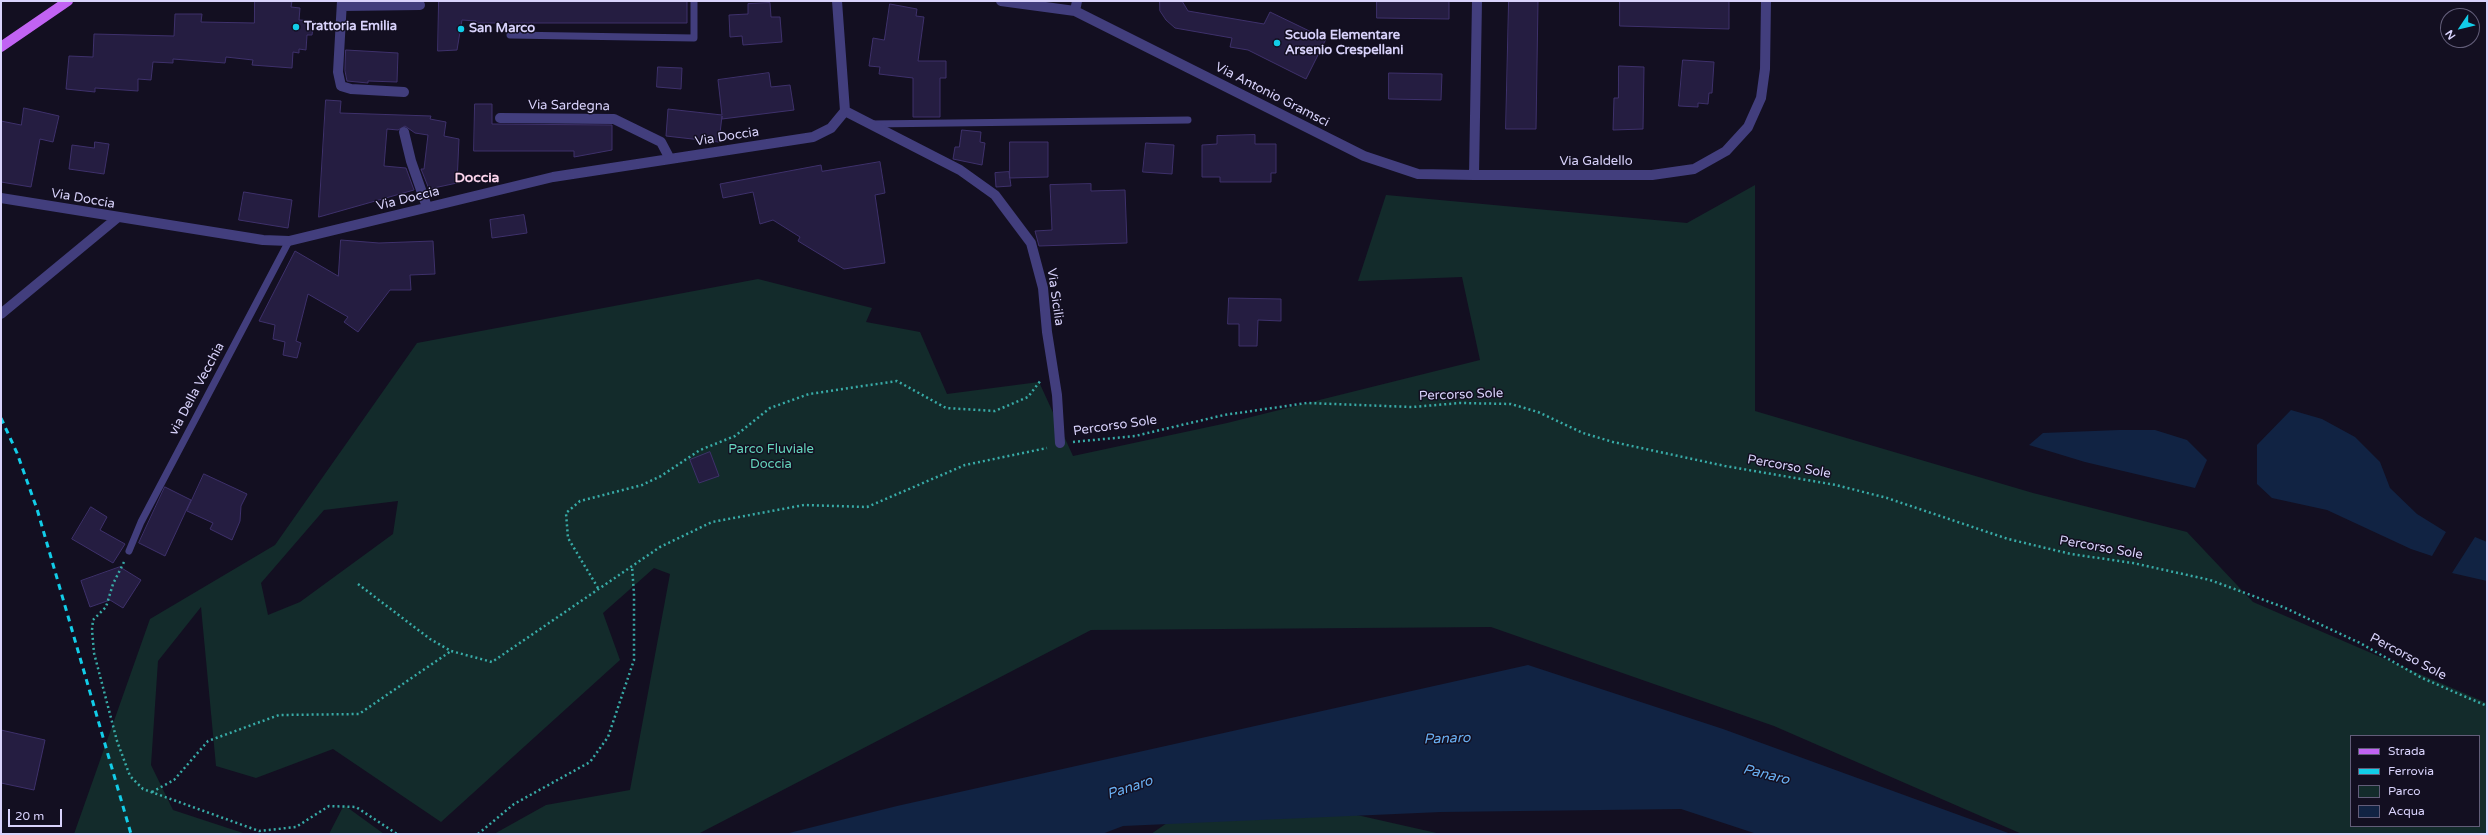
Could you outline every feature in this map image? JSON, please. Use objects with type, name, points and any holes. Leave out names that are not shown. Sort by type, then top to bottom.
[{"type":"main road","points":[[1,47],[68,1]]},
{"type":"street","points":[[837,1],[845,111]]},
{"type":"street","name":"Via Antonio Gramsci","points":[[1001,1],[1076,6],[1364,156],[1418,174],[1474,175]]},
{"type":"street","points":[[1474,175],[1477,1]]},
{"type":"street","name":"Via Galdello","points":[[1474,175],[1652,175],[1694,169],[1726,151],[1748,127],[1761,98],[1765,69],[1766,1]]},
{"type":"street","points":[[404,92],[351,89],[341,86],[338,72],[342,3],[420,5]]},
{"type":"street","name":"Via Sicilia","points":[[845,111],[868,124],[914,144],[960,170],[995,195],[1031,243],[1043,288],[1057,395],[1060,443]]},
{"type":"street","name":"Via Doccia","points":[[1,198],[117,218],[263,240],[289,241],[553,176],[813,137],[831,128],[845,111]]},
{"type":"street","name":"Via Sardegna","points":[[500,118],[614,120],[661,142],[670,159]]},
{"type":"street","points":[[404,132],[411,161],[427,207]]},
{"type":"street","points":[[1,314],[117,218]]},
{"type":"lane","points":[[510,35],[694,38],[694,1]]},
{"type":"lane","points":[[868,124],[1188,120]]},
{"type":"lane","name":"via Della Vecchia","points":[[129,551],[141,522],[289,241]]},
{"type":"path","points":[[598,588],[568,538],[566,513],[580,501],[642,485],[661,476],[700,450],[735,436],[770,408],[809,394],[897,381],[946,408],[995,411],[1028,397],[1052,366]]},
{"type":"path","name":"Percorso Sole","points":[[451,651],[492,662],[660,547],[712,522],[804,505],[867,507],[966,466],[1042,451],[1060,443],[1135,436],[1224,415],[1307,403],[1412,407],[1460,403],[1511,404],[1538,412],[1583,433],[1613,442],[1725,466],[1836,485],[1888,498],[2008,539],[2070,554],[2133,563],[2210,580],[2283,607],[2360,643],[2422,678],[2487,706]]},
{"type":"path","points":[[129,551],[113,584],[106,607],[93,620],[92,630],[94,653],[117,741],[130,776],[143,789],[196,810],[259,831],[296,827],[329,806],[356,808],[397,834]]},
{"type":"path","points":[[478,834],[514,804],[590,762],[608,737],[634,660],[634,594],[632,566]]},
{"type":"path","points":[[152,792],[174,780],[208,742],[279,715],[359,714],[451,651],[430,639],[358,584]]},
{"type":"green space","name":"Parco Fluviale Doccia","points":[[1755,185],[1755,411],[2033,493],[2187,532],[2253,602],[2487,703],[2487,834],[2022,834],[1774,726],[1491,627],[1091,630],[698,834],[494,834],[546,805],[630,790],[670,574],[654,568],[603,613],[620,660],[441,822],[333,749],[256,778],[216,766],[201,607],[158,661],[151,765],[173,810],[246,834],[74,834],[150,619],[275,545],[417,343],[758,279],[872,308],[866,322],[920,332],[947,394],[1039,382],[1073,456],[1227,423],[1480,360],[1462,277],[1358,281],[1386,195],[1687,223]],"holes":[[[398,501],[393,534],[300,602],[268,615],[261,583],[324,510]]]},
{"type":"green space","points":[[344,805],[384,834],[329,834]]},
{"type":"green space","points":[[1326,808],[1441,834],[1151,834],[1167,823]]},
{"type":"water","points":[[2291,410],[2322,419],[2355,437],[2380,462],[2390,488],[2417,514],[2446,532],[2432,556],[2411,549],[2327,510],[2272,498],[2257,484],[2257,445]]},
{"type":"water","points":[[2155,430],[2187,440],[2207,460],[2195,488],[2085,462],[2029,445],[2043,433]]},
{"type":"water","points":[[2475,537],[2487,542],[2487,581],[2452,573]]},
{"type":"water","name":"Panaro","points":[[1528,665],[1723,729],[2011,834],[1757,834],[1681,809],[1441,812],[1123,826],[1102,834],[785,834],[897,806]]},
{"type":"building","points":[[255,1],[292,1],[291,7],[300,8],[299,20],[314,21],[312,35],[307,35],[306,50],[299,49],[299,53],[293,52],[292,68],[252,65],[253,60],[226,57],[225,63],[173,59],[173,63],[153,62],[151,80],[138,79],[138,91],[95,88],[95,92],[66,89],[69,56],[93,57],[94,34],[174,36],[175,14],[202,14],[201,22],[254,23]]},
{"type":"building","points":[[439,1],[687,1],[687,23],[476,23],[476,21],[462,20],[457,50],[438,51]]},
{"type":"building","name":"Scuola Elementare Arsenio Crespellani","points":[[1160,1],[1182,1],[1188,11],[1264,24],[1270,12],[1326,39],[1306,79],[1248,50],[1230,47],[1232,38],[1175,28],[1166,20],[1160,11]]},
{"type":"building","points":[[1377,1],[1449,1],[1449,19],[1377,18]]},
{"type":"building","points":[[1509,1],[1538,1],[1536,129],[1506,129]]},
{"type":"building","points":[[1620,1],[1729,1],[1729,29],[1620,26]]},
{"type":"building","points":[[770,3],[771,17],[780,17],[782,42],[743,45],[742,36],[730,37],[729,15],[748,14],[748,4]]},
{"type":"building","points":[[890,4],[917,9],[916,16],[924,17],[918,61],[946,61],[946,78],[940,78],[940,117],[913,117],[913,78],[879,74],[880,67],[869,66],[873,38],[884,40]]},
{"type":"building","points":[[346,50],[398,53],[397,82],[368,81],[368,83],[347,81],[345,71]]},
{"type":"building","points":[[1683,60],[1714,62],[1712,93],[1709,93],[1708,104],[1698,103],[1698,107],[1679,106]]},
{"type":"building","points":[[1619,66],[1644,67],[1643,129],[1613,130],[1614,98],[1618,98]]},
{"type":"building","points":[[658,67],[682,68],[681,89],[657,87]]},
{"type":"building","points":[[769,73],[771,87],[790,85],[794,110],[722,119],[722,116],[719,142],[666,136],[668,109],[722,115],[718,80]]},
{"type":"building","points":[[1389,73],[1442,74],[1441,100],[1389,99]]},
{"type":"building","points":[[326,100],[341,101],[340,113],[431,116],[430,119],[446,122],[444,136],[459,139],[457,183],[429,189],[421,169],[424,169],[428,135],[415,133],[405,126],[398,130],[387,129],[384,166],[406,168],[414,190],[319,217]]},
{"type":"building","points":[[475,104],[492,104],[492,124],[612,125],[612,150],[574,157],[574,151],[474,151]]},
{"type":"building","points":[[24,108],[59,116],[53,142],[40,139],[31,187],[1,182],[1,121],[21,125]]},
{"type":"building","points":[[962,130],[981,132],[980,142],[985,143],[982,165],[953,159],[955,147],[959,147]]},
{"type":"building","points":[[1255,135],[1255,144],[1276,144],[1276,173],[1271,173],[1271,182],[1220,182],[1220,177],[1202,177],[1202,145],[1217,144],[1217,136]]},
{"type":"building","points":[[95,142],[109,144],[104,174],[69,169],[72,145],[94,148]]},
{"type":"building","points":[[1010,142],[1048,142],[1048,177],[1010,178]]},
{"type":"building","points":[[1146,143],[1174,145],[1172,174],[1143,172]]},
{"type":"building","points":[[880,162],[885,193],[875,195],[885,263],[844,269],[798,241],[800,237],[773,220],[760,224],[753,192],[723,198],[720,184],[821,165],[822,171]]},
{"type":"building","points":[[1009,172],[1011,186],[996,187],[995,173]]},
{"type":"building","points":[[1091,184],[1091,191],[1125,190],[1127,243],[1039,246],[1035,231],[1052,230],[1050,185]]},
{"type":"building","points":[[244,192],[292,200],[288,228],[239,220]]},
{"type":"building","points":[[524,215],[527,233],[492,238],[490,220]]},
{"type":"building","points":[[341,240],[379,243],[433,241],[435,274],[410,275],[411,290],[390,290],[358,332],[344,322],[348,317],[308,294],[296,341],[301,343],[297,358],[283,355],[285,342],[273,339],[275,325],[259,321],[295,251],[338,276]]},
{"type":"building","points":[[1229,298],[1281,299],[1281,321],[1258,320],[1257,346],[1239,346],[1239,324],[1228,324]]},
{"type":"building","points":[[710,452],[719,476],[699,483],[690,460]]},
{"type":"building","points":[[204,474],[247,494],[241,506],[240,521],[232,540],[210,529],[213,523],[187,511]]},
{"type":"building","points":[[165,487],[191,500],[165,556],[139,543]]},
{"type":"building","points":[[91,507],[107,517],[100,530],[125,544],[113,563],[72,539]]},
{"type":"building","points":[[120,567],[141,580],[123,608],[110,600],[90,607],[81,581]]},
{"type":"building","points":[[1,730],[45,740],[34,790],[1,783]]},
{"type":"railway","points":[[1,418],[17,453],[37,509],[131,834]]},
{"type":"place","name":"Trattoria Emilia","points":[[296,27]]},
{"type":"place","name":"San Marco","points":[[461,29]]},
{"type":"place","name":"Scuola Elementare Arsenio Crespellani","points":[[1277,43]]},
{"type":"district","name":"Doccia","points":[[477,178]]}]
